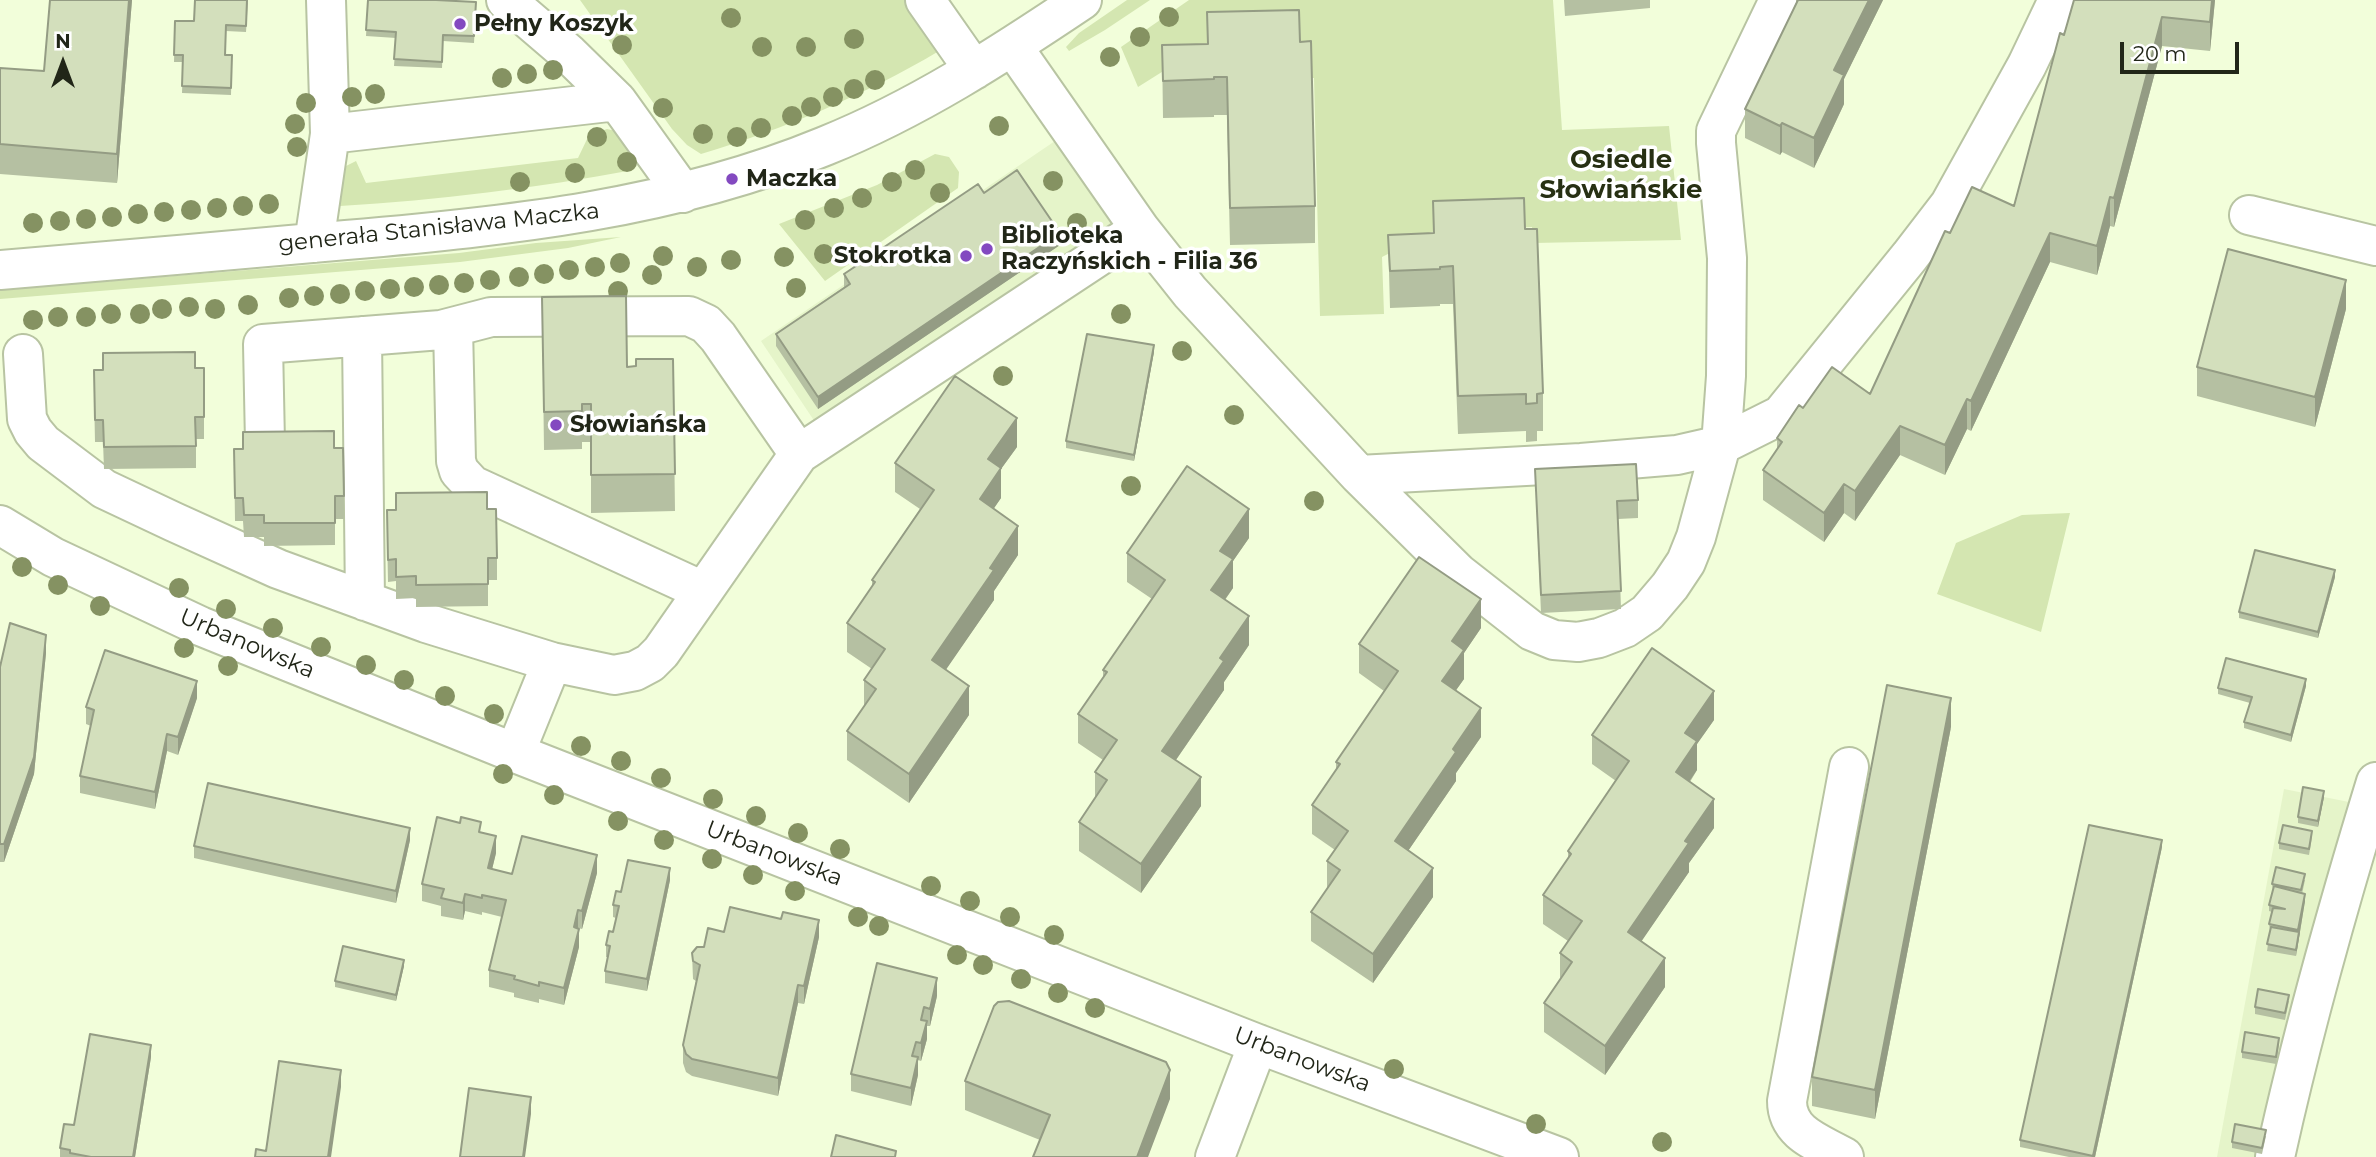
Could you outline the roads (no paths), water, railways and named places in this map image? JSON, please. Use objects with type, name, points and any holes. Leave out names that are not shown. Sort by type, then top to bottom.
[{"type":"street","points":[[314,243],[330,134],[326,0]]},
{"type":"street","points":[[506,0],[617,100],[683,192]]},
{"type":"street","points":[[925,0],[974,70]]},
{"type":"street","name":"generała Stanisława Maczka","points":[[0,270],[490,227],[580,214],[683,192],[775,165],[826,146],[932,95],[1013,47],[1082,0]]},
{"type":"street","points":[[1013,47],[1140,229],[1190,292],[1359,475],[1458,573],[1505,611],[1532,631],[1554,640],[1578,642],[1599,638],[1632,625],[1647,613],[1686,562],[1696,537],[1721,445],[1726,376],[1727,258],[1716,131],[1779,0]]},
{"type":"street","points":[[1359,475],[1664,456],[1721,445],[1781,415],[1950,204],[2027,65],[2058,0]]},
{"type":"street","points":[[330,134],[617,100]]},
{"type":"street","points":[[2249,215],[2376,246]]},
{"type":"street","points":[[23,354],[27,419],[33,430],[43,443],[104,489],[267,564],[365,601],[552,662],[614,675],[635,671],[650,663],[661,652],[799,454],[1140,229]]},
{"type":"street","points":[[265,443],[263,344],[441,330],[491,317],[689,316],[706,324],[718,337],[799,454]]},
{"type":"street","points":[[453,327],[456,461],[465,480],[704,591]]},
{"type":"street","points":[[362,336],[365,601]]},
{"type":"street","name":"Urbanowska","points":[[0,525],[53,557],[200,626],[515,753],[1258,1044],[1559,1157]]},
{"type":"street","points":[[515,753],[552,662]]},
{"type":"street","points":[[1844,1157],[1794,1127],[1787,1110],[1787,1101],[1849,767]]},
{"type":"street","points":[[2275,1157],[2330,932],[2376,782]]},
{"type":"street","points":[[1215,1157],[1258,1044]]},
{"type":"place","name":"Pełny Koszyk","points":[[460,24]]},
{"type":"place","name":"Maczka","points":[[732,179]]},
{"type":"place","name":"Biblioteka Raczyńskich - Filia 36","points":[[987,249]]},
{"type":"place","name":"Stokrotka","points":[[966,256]]},
{"type":"place","name":"Słowiańska","points":[[556,425]]},
{"type":"district","name":"Osiedle Słowiańskie","points":[[1621,175]]}]
